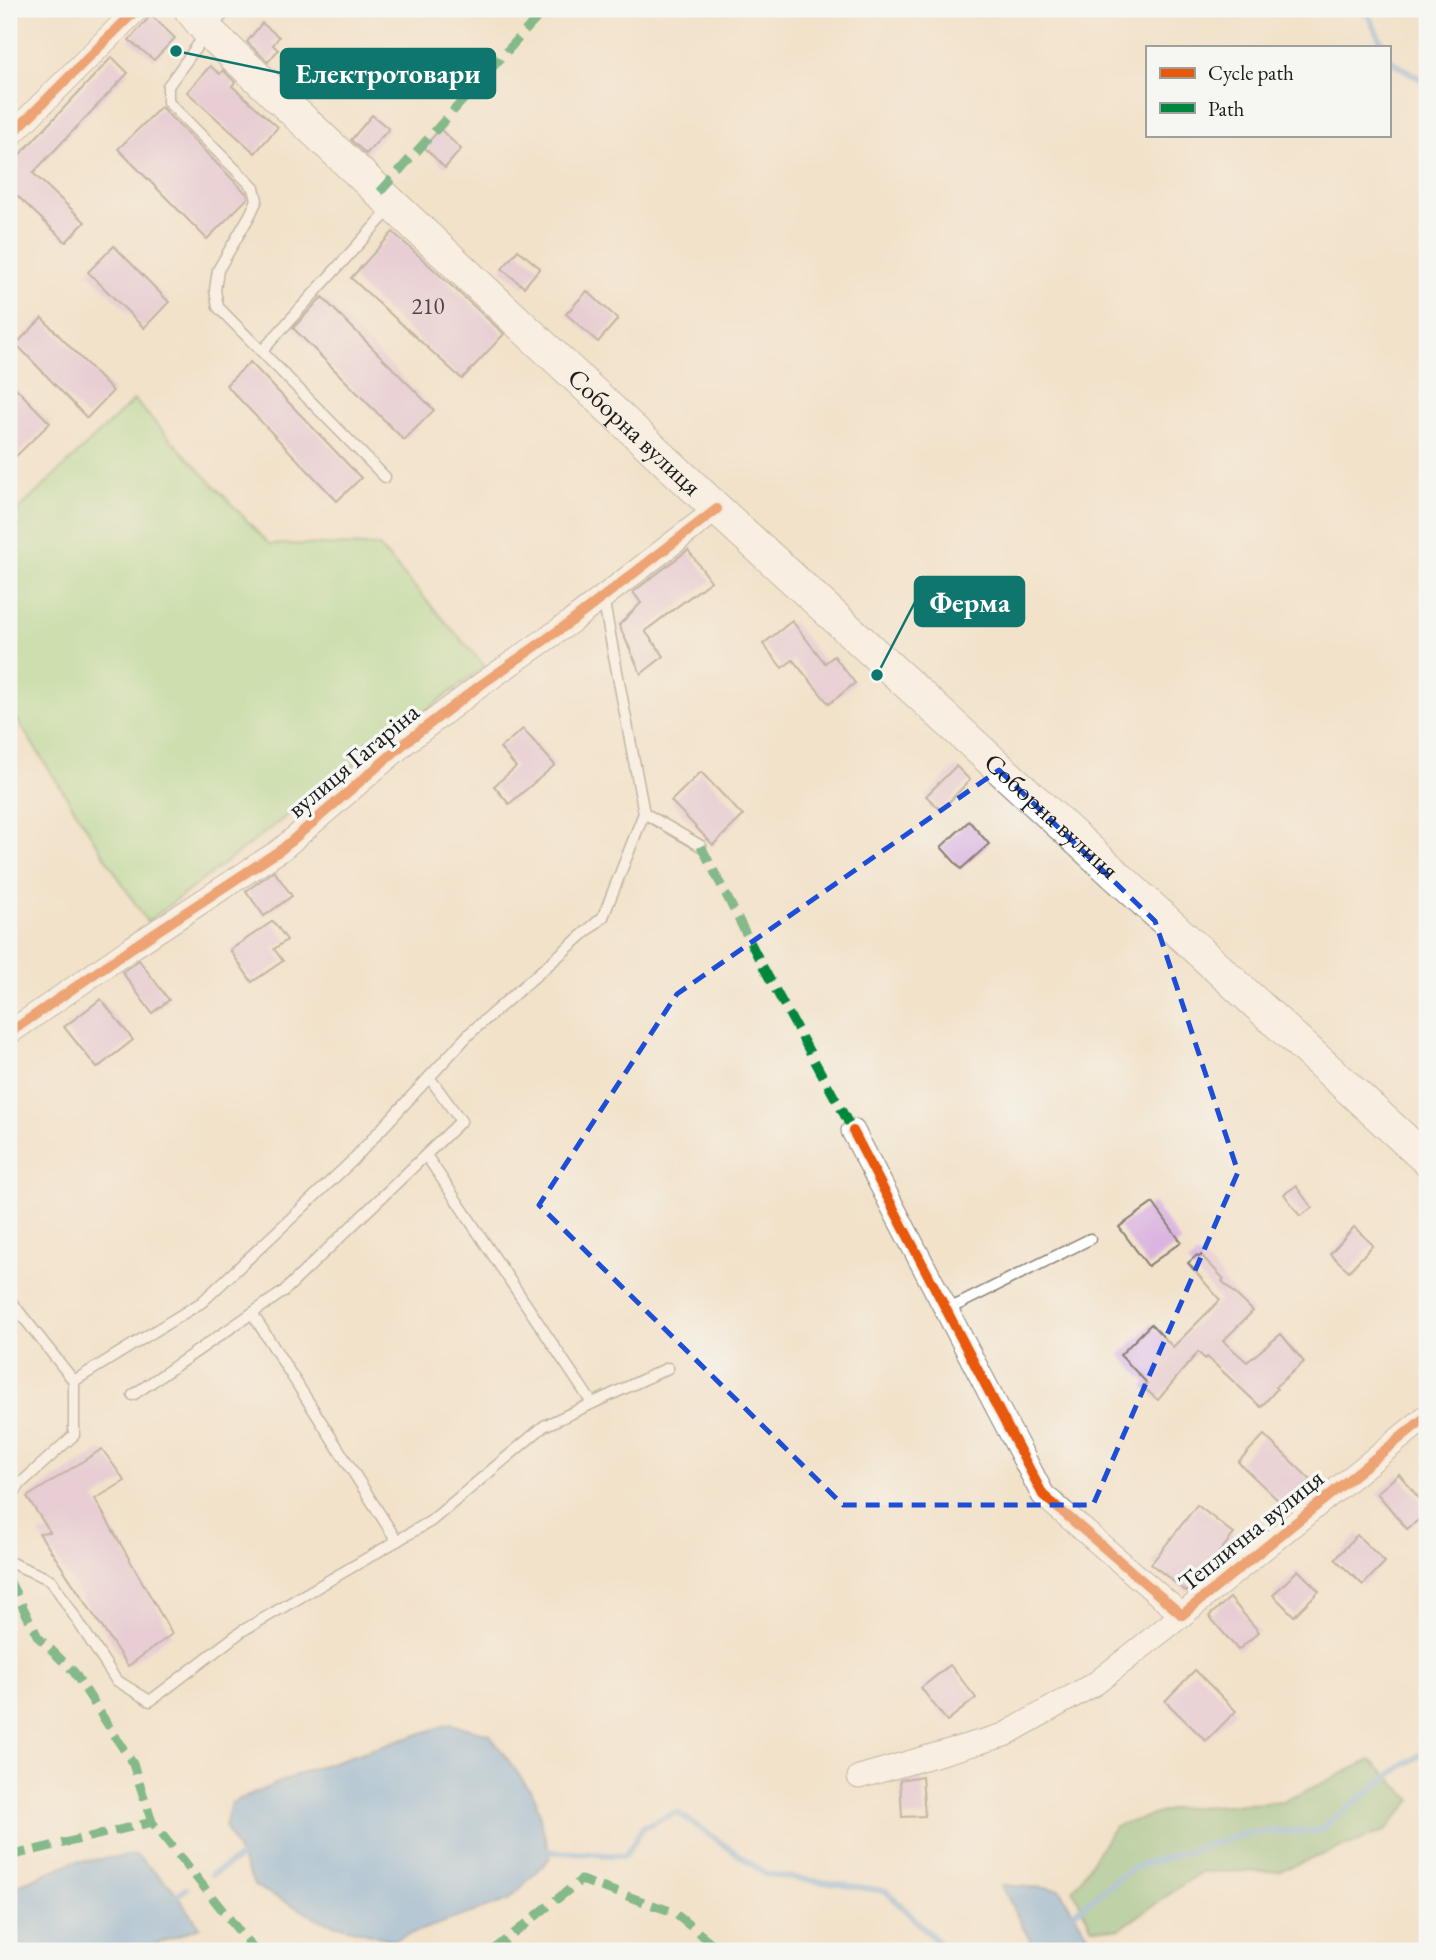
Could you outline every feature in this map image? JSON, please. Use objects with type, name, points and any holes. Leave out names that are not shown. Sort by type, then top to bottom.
[{"type":"main road","name":"Соборна вулиця","points":[[209,16],[394,205],[717,509],[1427,1160]]},
{"type":"street","points":[[9,138],[137,9]]},
{"type":"street","name":"вулиця Гагаріна","points":[[9,1033],[282,849],[406,742],[717,509]]},
{"type":"street","points":[[853,1131],[947,1310]]},
{"type":"street","name":"Теплична вулиця","points":[[947,1310],[1043,1495],[1182,1615],[1427,1416]]},
{"type":"street","points":[[859,1777],[1004,1735],[1096,1683],[1182,1615]]},
{"type":"lane","points":[[209,16],[168,86],[168,102],[254,188],[257,200],[218,270],[215,290],[218,307],[385,478]]},
{"type":"lane","points":[[262,351],[394,205]]},
{"type":"lane","points":[[74,1381],[202,1302],[351,1162],[470,1033],[603,918],[644,813],[603,597]]},
{"type":"lane","points":[[644,813],[701,846]]},
{"type":"lane","points":[[133,1395],[283,1292],[461,1121],[429,1077]]},
{"type":"lane","points":[[426,1155],[592,1404]]},
{"type":"lane","points":[[947,1310],[1090,1239]]},
{"type":"lane","points":[[9,1299],[74,1381],[75,1435],[20,1484],[9,1500]]},
{"type":"lane","points":[[252,1313],[397,1541]]},
{"type":"lane","points":[[9,1562],[51,1580],[116,1680],[150,1701],[242,1631],[431,1521],[544,1426],[668,1368]]},
{"type":"highlighted area","points":[[999,770],[1155,921],[1238,1172],[1093,1505],[843,1505],[539,1205],[677,994]]},
{"type":"green space","points":[[134,400],[269,544],[378,546],[485,666],[147,922],[9,707],[9,519]]},
{"type":"green space","points":[[1371,1760],[1412,1800],[1385,1831],[1279,1871],[1201,1872],[1120,1929],[1092,1928],[1073,1890],[1115,1826],[1176,1808],[1282,1802]]},
{"type":"water","points":[[450,1724],[489,1734],[535,1797],[550,1858],[509,1900],[392,1940],[323,1921],[255,1886],[225,1826],[231,1803],[308,1770]]},
{"type":"water","points":[[136,1855],[172,1888],[200,1927],[138,1951],[9,1951],[9,1889],[73,1862]]},
{"type":"water","points":[[1001,1885],[1059,1889],[1091,1940],[1071,1951],[1035,1950]]},
{"type":"building","points":[[151,15],[175,38],[154,60],[129,40]]},
{"type":"building","points":[[262,23],[279,37],[273,45],[278,50],[268,62],[247,42]]},
{"type":"building","points":[[112,57],[128,73],[33,173],[85,222],[66,242],[9,188],[9,166]]},
{"type":"building","points":[[210,66],[220,74],[223,70],[235,82],[232,86],[278,127],[255,153],[187,92]]},
{"type":"building","points":[[161,107],[247,194],[248,198],[207,239],[118,149]]},
{"type":"building","points":[[372,115],[389,129],[366,154],[351,140]]},
{"type":"building","points":[[440,129],[461,149],[445,168],[424,147]]},
{"type":"building","points":[[393,232],[504,334],[462,379],[351,278]]},
{"type":"building","points":[[114,246],[169,302],[144,328],[88,272]]},
{"type":"building","points":[[518,250],[540,268],[524,287],[502,269]]},
{"type":"building","points":[[587,291],[618,319],[598,342],[566,314]]},
{"type":"building","points":[[322,297],[434,410],[404,440],[293,328]]},
{"type":"building","points":[[42,318],[113,391],[87,418],[16,344]]},
{"type":"building","points":[[250,362],[361,478],[337,501],[226,385]]},
{"type":"building","points":[[9,381],[50,423],[9,463]]},
{"type":"building","points":[[688,550],[711,581],[645,631],[664,656],[641,674],[619,625],[641,603],[633,592]]},
{"type":"building","points":[[792,621],[825,663],[834,656],[855,683],[829,704],[793,660],[782,668],[763,644]]},
{"type":"building","points":[[523,729],[555,765],[509,804],[494,786],[516,767],[500,748]]},
{"type":"building","points":[[956,766],[970,780],[941,810],[926,796]]},
{"type":"building","points":[[701,772],[743,816],[713,845],[671,801]]},
{"type":"building","points":[[969,821],[989,844],[961,869],[941,847]]},
{"type":"building","points":[[274,871],[292,896],[264,916],[246,891]]},
{"type":"building","points":[[273,921],[287,940],[274,949],[283,961],[252,982],[230,950]]},
{"type":"building","points":[[139,960],[169,1000],[152,1013],[122,972]]},
{"type":"building","points":[[101,999],[133,1040],[97,1068],[64,1027]]},
{"type":"building","points":[[1296,1186],[1312,1208],[1300,1216],[1284,1194]]},
{"type":"building","points":[[1153,1203],[1181,1242],[1148,1266],[1119,1227]]},
{"type":"building","points":[[1354,1227],[1373,1245],[1349,1271],[1330,1254]]},
{"type":"building","points":[[1201,1255],[1224,1279],[1222,1281],[1253,1311],[1223,1341],[1247,1362],[1281,1334],[1304,1362],[1275,1387],[1277,1389],[1261,1407],[1207,1357],[1205,1359],[1198,1352],[1158,1400],[1143,1387],[1147,1383],[1120,1355],[1151,1324],[1173,1347],[1220,1300],[1188,1263]]},
{"type":"building","points":[[1264,1435],[1311,1480],[1285,1507],[1238,1462]]},
{"type":"building","points":[[102,1449],[125,1481],[95,1499],[172,1634],[128,1666],[39,1533],[50,1532],[27,1497]]},
{"type":"building","points":[[1399,1474],[1427,1508],[1427,1513],[1407,1529],[1377,1493]]},
{"type":"building","points":[[1197,1505],[1234,1534],[1187,1592],[1151,1564]]},
{"type":"building","points":[[1357,1535],[1385,1562],[1363,1585],[1335,1559]]},
{"type":"building","points":[[1298,1570],[1319,1591],[1294,1616],[1273,1595]]},
{"type":"building","points":[[1230,1598],[1259,1632],[1238,1650],[1209,1616]]},
{"type":"building","points":[[950,1665],[976,1698],[947,1721],[921,1688]]},
{"type":"building","points":[[1195,1670],[1236,1711],[1206,1741],[1165,1701]]},
{"type":"building","points":[[922,1776],[925,1816],[902,1817],[900,1780]]},
{"type":"waterway","points":[[1365,9],[1384,46]]},
{"type":"waterway","points":[[1390,58],[1427,83]]},
{"type":"waterway","points":[[1067,1918],[1132,1868],[1251,1832],[1318,1831],[1402,1766],[1427,1751]]},
{"type":"waterway","points":[[542,1851],[625,1856],[643,1827],[677,1812],[766,1874],[886,1891],[947,1951]]},
{"type":"waterway","points":[[212,1874],[246,1854]]},
{"type":"waterway","points":[[172,1898],[186,1889]]},
{"type":"marked path","points":[[380,192],[545,9]]},
{"type":"marked path","points":[[701,846],[762,965],[853,1131]]},
{"type":"marked path","points":[[9,1580],[38,1637],[74,1672],[133,1764],[152,1822]]},
{"type":"marked path","points":[[9,1856],[152,1822],[255,1951]]},
{"type":"marked path","points":[[492,1951],[581,1880],[673,1912],[721,1951]]},
{"type":"cycle path","points":[[9,137],[137,9]]},
{"type":"cycle path","points":[[9,1033],[282,849],[406,742],[482,684],[572,621],[717,509]]},
{"type":"cycle path","points":[[853,1131],[1043,1495],[1182,1615],[1427,1416]]},
{"type":"place","name":"Електротовари","points":[[176,51]]},
{"type":"place","name":"Ферма","points":[[877,675]]}]
